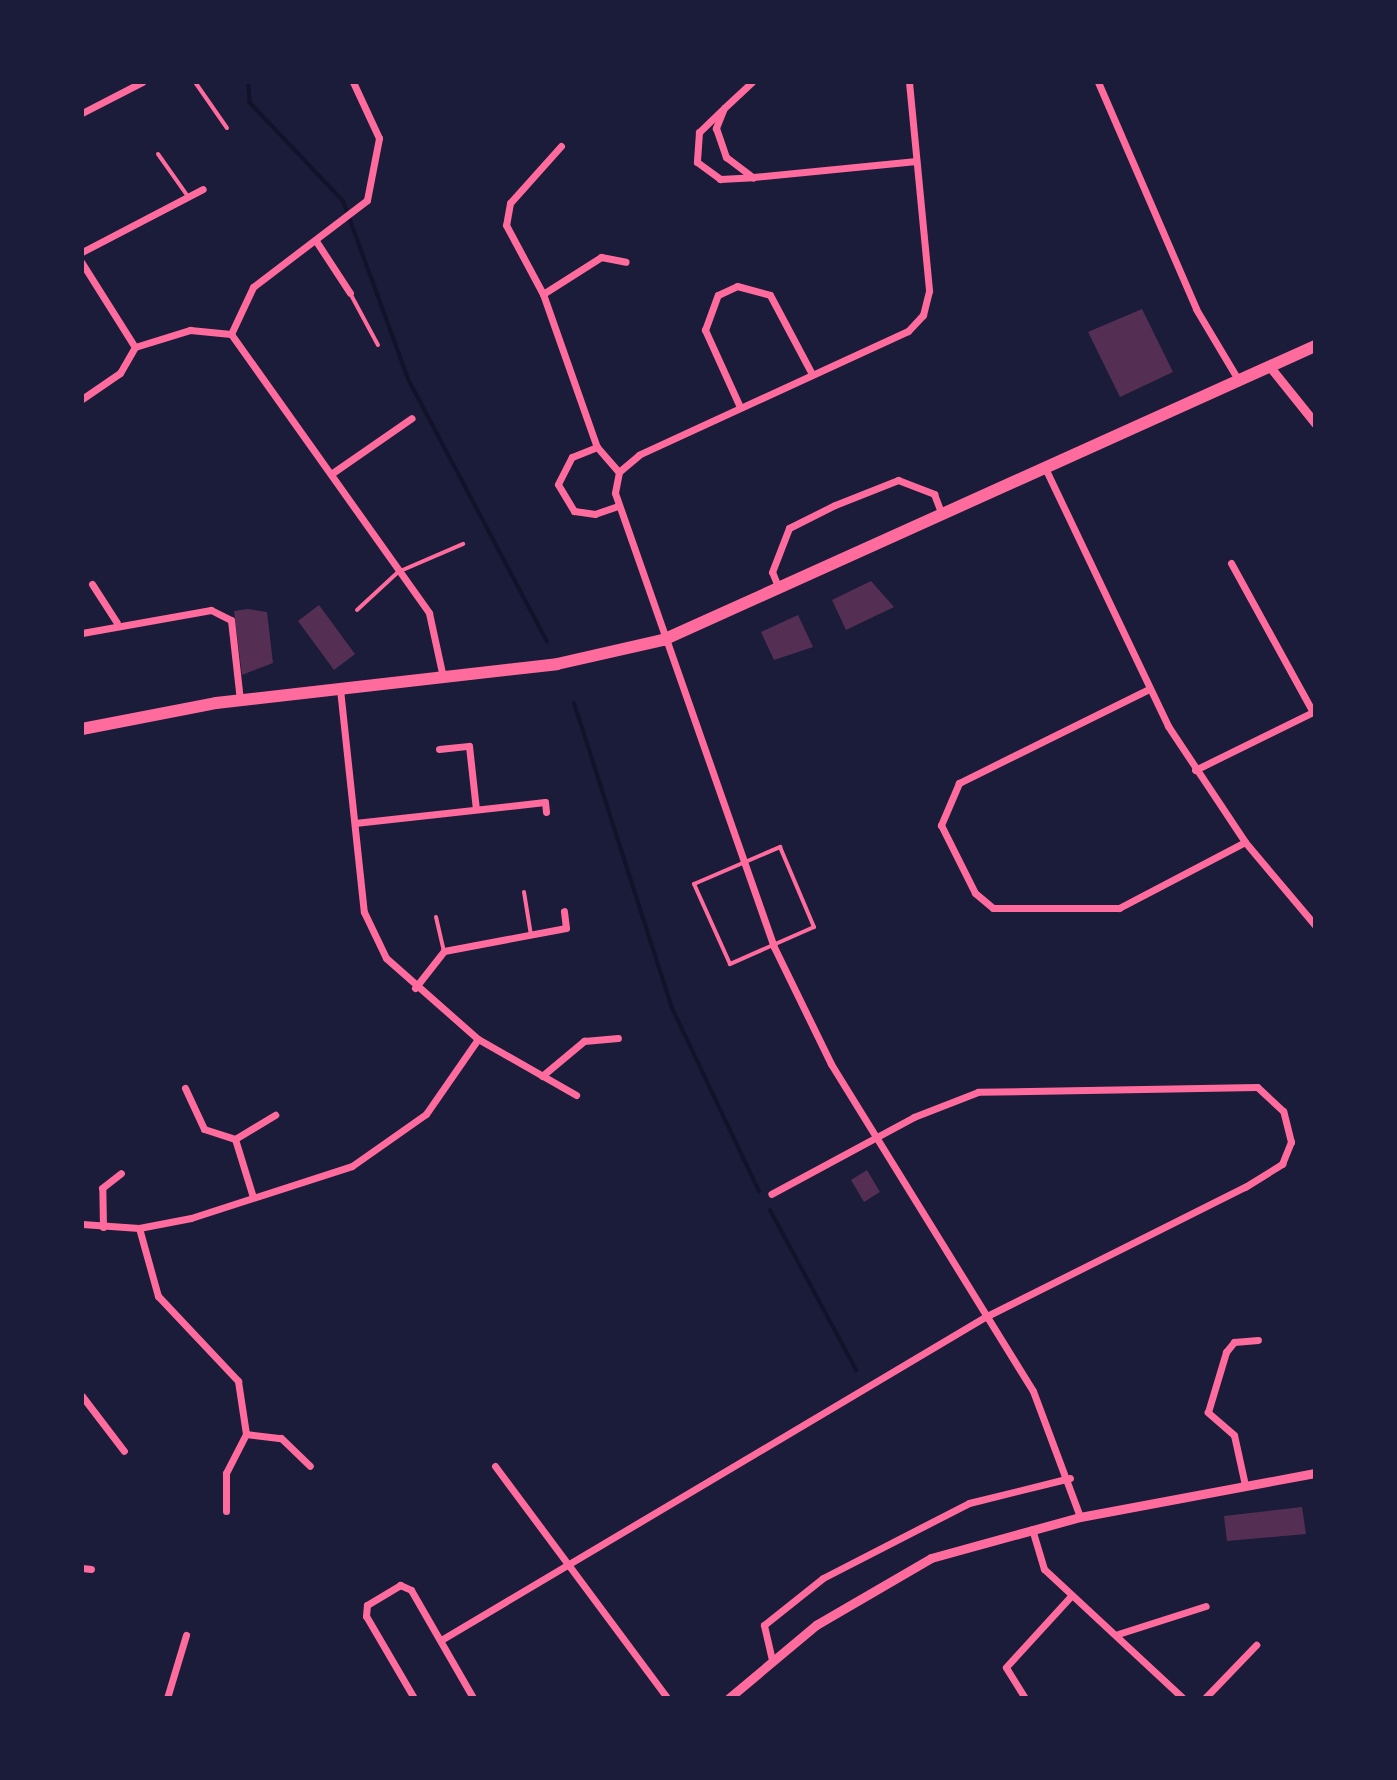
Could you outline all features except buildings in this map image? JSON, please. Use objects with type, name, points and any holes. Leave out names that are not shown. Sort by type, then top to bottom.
[{"type":"highway","points":[[82,729],[240,700],[557,664],[663,640],[1046,470],[1315,346]]},
{"type":"street","points":[[82,113],[142,82]]},
{"type":"street","points":[[231,334],[253,287],[360,210],[375,183],[379,138],[353,82]]},
{"type":"street","points":[[752,82],[699,132],[697,162],[720,179],[916,161]]},
{"type":"street","points":[[619,472],[811,372],[908,331],[923,315],[929,291],[909,82]]},
{"type":"street","points":[[1098,82],[1196,309],[1239,381]]},
{"type":"street","points":[[724,108],[716,128],[726,157],[753,177]]},
{"type":"street","points":[[561,146],[510,203],[506,225],[543,294],[597,447],[619,472],[618,506],[739,862],[774,947],[876,1139],[1033,1391],[1070,1478],[1080,1517]]},
{"type":"street","points":[[82,252],[189,199],[203,189]]},
{"type":"street","points":[[316,241],[350,293]]},
{"type":"street","points":[[543,294],[601,257],[626,262]]},
{"type":"street","points":[[82,263],[135,347]]},
{"type":"street","points":[[740,407],[705,330],[718,295],[737,286],[770,295],[811,372]]},
{"type":"street","points":[[82,399],[120,373],[135,347],[190,330],[231,334],[435,622],[443,677]]},
{"type":"street","points":[[1270,367],[1284,394],[1315,423]]},
{"type":"street","points":[[331,474],[412,418]]},
{"type":"street","points":[[597,447],[564,464],[560,495],[584,514],[618,506]]},
{"type":"street","points":[[1046,470],[1147,690],[1195,770],[1245,842],[1315,925]]},
{"type":"street","points":[[779,590],[772,572],[789,528],[835,505],[898,480],[934,494],[942,515]]},
{"type":"street","points":[[1195,770],[1314,711],[1231,563]]},
{"type":"street","points":[[92,584],[117,623]]},
{"type":"street","points":[[82,633],[117,623],[211,610],[231,620],[240,700]]},
{"type":"street","points":[[340,689],[364,912],[386,958],[415,988],[478,1039],[576,1095]]},
{"type":"street","points":[[1147,690],[959,783],[941,825],[975,893],[993,908],[1119,908],[1245,842]]},
{"type":"street","points":[[439,749],[469,746],[476,809]]},
{"type":"street","points":[[355,823],[545,802],[546,812]]},
{"type":"street","points":[[415,988],[444,951],[566,928],[564,911]]},
{"type":"street","points":[[542,1076],[584,1041],[618,1038]]},
{"type":"street","points":[[82,1224],[139,1228],[352,1166],[392,1142],[426,1114],[478,1039]]},
{"type":"street","points":[[441,1640],[985,1317],[1282,1164],[1291,1142],[1283,1111],[1257,1087],[1222,1085],[978,1092],[876,1139],[771,1194]]},
{"type":"street","points":[[185,1088],[204,1129],[235,1139],[275,1115]]},
{"type":"street","points":[[235,1139],[253,1197]]},
{"type":"street","points":[[103,1227],[102,1188],[121,1173]]},
{"type":"street","points":[[139,1228],[158,1296],[238,1381],[246,1434],[226,1473],[226,1511]]},
{"type":"street","points":[[1245,1485],[1234,1435],[1208,1412],[1226,1352],[1234,1342],[1258,1340]]},
{"type":"street","points":[[82,1396],[124,1451]]},
{"type":"street","points":[[246,1434],[281,1438],[310,1466]]},
{"type":"street","points":[[495,1466],[667,1698]]},
{"type":"street","points":[[729,1698],[772,1660],[863,1594],[931,1558],[1080,1517],[1315,1473]]},
{"type":"street","points":[[772,1660],[764,1625],[823,1578],[969,1503],[1070,1478]]},
{"type":"street","points":[[1032,1529],[1044,1569],[1071,1596],[1118,1634],[1183,1698]]},
{"type":"street","points":[[414,1698],[366,1616],[367,1605],[400,1585],[441,1640],[473,1698]]},
{"type":"street","points":[[1025,1698],[1006,1667],[1071,1596]]},
{"type":"street","points":[[1118,1634],[1206,1606]]},
{"type":"street","points":[[167,1698],[186,1635]]},
{"type":"street","points":[[1205,1698],[1256,1645]]},
{"type":"lane","points":[[195,82],[227,128]]},
{"type":"lane","points":[[158,154],[189,199]]},
{"type":"lane","points":[[350,293],[378,345]]},
{"type":"lane","points":[[357,610],[398,572],[463,544]]},
{"type":"lane","points":[[780,847],[813,919],[809,932],[774,947],[730,964],[696,890],[700,879],[780,847]]},
{"type":"lane","points":[[524,892],[531,935]]},
{"type":"lane","points":[[436,917],[444,951]]},
{"type":"waterway","points":[[248,82],[250,103],[343,201],[408,379],[547,642]]},
{"type":"waterway","points":[[574,703],[672,1008],[759,1191]]},
{"type":"waterway","points":[[770,1210],[856,1370]]}]
